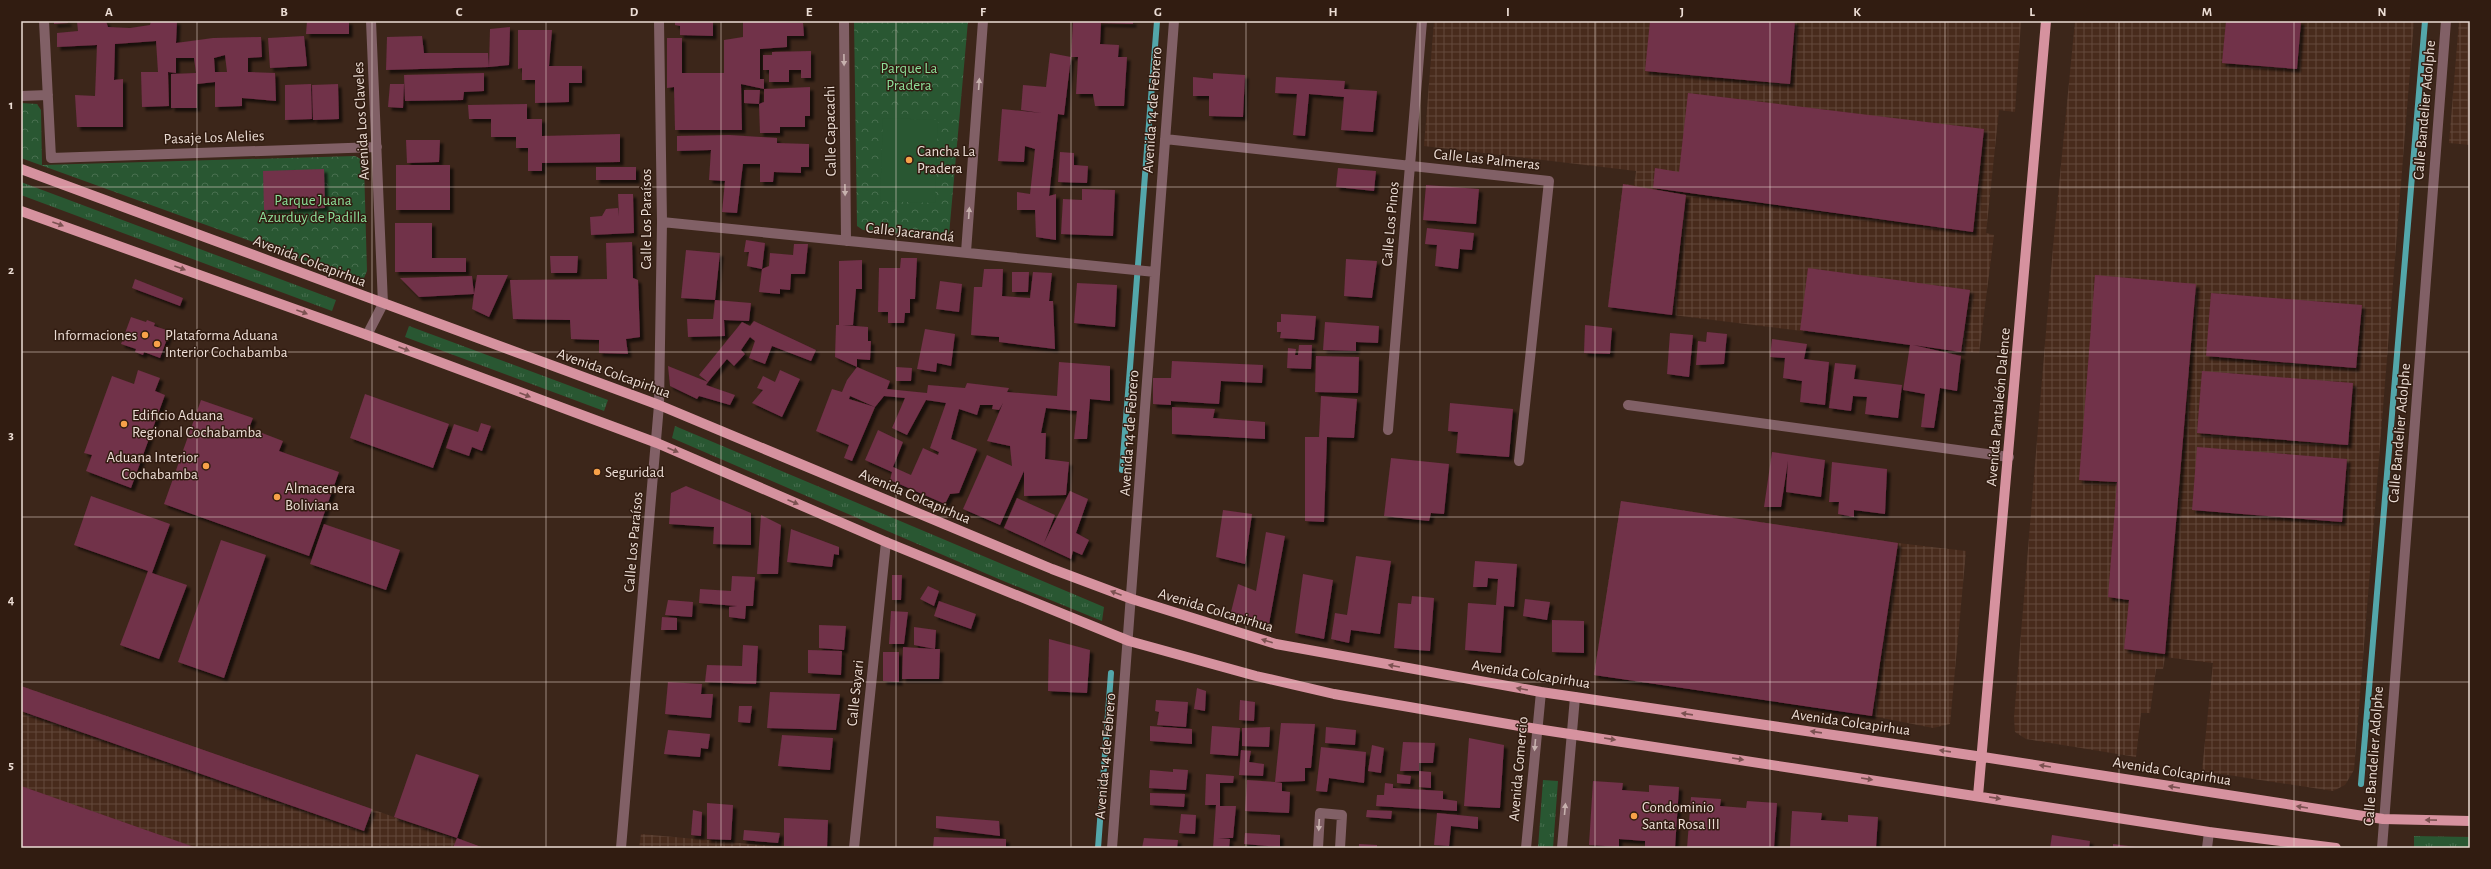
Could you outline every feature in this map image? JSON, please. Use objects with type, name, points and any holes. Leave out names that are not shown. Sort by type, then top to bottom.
[{"type":"main road","name":"Avenida Pantaleón Dalence","points":[[1978,796],[1983,757],[2046,21]]},
{"type":"main road","name":"Avenida Colcapirhua","points":[[21,169],[659,405],[1052,569],[1132,599],[1276,644],[1541,692],[1983,757],[2383,819],[2470,821]]},
{"type":"main road","points":[[21,211],[367,335],[657,443],[886,542],[1129,641],[1256,676],[1334,694],[1537,729],[2209,832],[2336,848]]},
{"type":"street","points":[[21,96],[48,95],[44,21]]},
{"type":"street","name":"Avenida Los Claveles","points":[[367,335],[383,304],[371,21]]},
{"type":"street","name":"Calle Los Paraísos","points":[[621,848],[657,443],[659,405],[662,222],[659,21]]},
{"type":"street","name":"Calle Capacachi","points":[[844,21],[846,240]]},
{"type":"street","points":[[966,252],[983,21]]},
{"type":"street","name":"Avenida 14 de Febrero","points":[[1112,848],[1129,641],[1174,21]]},
{"type":"street","name":"Calle Los Pinos","points":[[1388,430],[1422,21]]},
{"type":"street","name":"Calle Bandelier Adolphe","points":[[2382,848],[2383,819],[2446,21]]},
{"type":"street","name":"Pasaje Los Alelies","points":[[48,95],[51,158],[377,147]]},
{"type":"street","name":"Calle Las Palmeras","points":[[1165,139],[1549,181],[1519,461]]},
{"type":"street","name":"Calle Jacarandá","points":[[662,222],[1155,272]]},
{"type":"street","points":[[1628,405],[2009,457]]},
{"type":"street","name":"Calle Sayari","points":[[854,848],[886,542]]},
{"type":"street","name":"Avenida Comercio","points":[[1526,848],[1541,692]]},
{"type":"street","points":[[1562,848],[1575,697]]},
{"type":"street","points":[[1318,848],[1320,814],[1342,815],[1340,848]]},
{"type":"street","points":[[2206,848],[2209,832]]},
{"type":"shaded area","points":[[1434,21],[2021,21],[2015,112],[1999,110],[1986,233],[1994,235],[1979,353],[1608,307],[1623,184],[1634,185],[1636,171],[1424,146]],"holes":[[[1645,187],[1914,224],[1686,195]]]},
{"type":"shaded area","points":[[2075,21],[2414,21],[2354,770],[2345,785],[2333,791],[2202,771],[2213,663],[2165,657],[2163,669],[2156,669],[2150,713],[2141,713],[2136,757],[2026,739],[2015,732],[2014,718],[2053,247]]},
{"type":"shaded area","points":[[2459,21],[2470,21],[2470,145],[2449,143]]},
{"type":"shaded area","points":[[1621,501],[1898,543],[1966,551],[1950,724],[1933,728],[1872,716],[1594,675]]},
{"type":"shaded area","points":[[21,686],[411,823],[484,848],[21,848]]},
{"type":"shaded area","points":[[641,834],[795,848],[639,848]]},
{"type":"green space","name":"Parque La Pradera","points":[[854,21],[968,21],[949,235],[944,237],[863,230],[857,226]]},
{"type":"green space","name":"Parque Juana Azurduy de Padilla","points":[[21,103],[37,104],[41,110],[42,165],[355,156],[361,159],[364,165],[367,271],[364,278],[356,279],[21,158]]},
{"type":"green space","name":"Cancha La Pradera","points":[[883,118],[938,120],[935,203],[880,201]]},
{"type":"green space","points":[[21,182],[336,300],[332,311],[21,195]]},
{"type":"green space","points":[[409,326],[608,400],[604,411],[405,337]]},
{"type":"green space","points":[[675,426],[1104,607],[1102,621],[1001,580],[672,438]]},
{"type":"green space","points":[[1543,780],[1558,781],[1553,848],[1538,848]]},
{"type":"green space","points":[[2414,836],[2470,837],[2470,848],[2414,848]]},
{"type":"building","points":[[54,21],[68,21],[68,23],[54,24]]},
{"type":"building","points":[[77,21],[106,21],[108,27],[130,28],[150,25],[151,21],[177,21],[176,43],[213,38],[261,37],[262,57],[248,58],[248,72],[275,73],[276,101],[242,98],[242,106],[215,107],[215,82],[197,84],[197,108],[171,108],[171,74],[196,73],[194,58],[176,58],[176,73],[168,72],[169,106],[142,107],[141,72],[158,72],[156,41],[115,44],[114,80],[123,79],[123,127],[77,127],[75,95],[95,96],[97,45],[57,47],[57,33],[78,31]],"holes":[[[225,55],[227,72],[215,72],[214,58]]]},
{"type":"building","points":[[307,21],[349,21],[349,34],[306,34]]},
{"type":"building","points":[[675,21],[713,21],[713,36],[680,35],[680,26],[675,25]]},
{"type":"building","points":[[743,21],[803,23],[804,36],[787,36],[787,47],[760,49],[760,79],[764,79],[764,89],[741,84],[742,130],[675,130],[674,87],[667,88],[667,38],[682,38],[682,73],[724,73],[724,40],[743,37]]},
{"type":"building","points":[[1073,21],[1133,21],[1133,24],[1101,23],[1100,44],[1119,45],[1118,57],[1127,57],[1124,106],[1095,106],[1093,94],[1076,94],[1078,57],[1071,57]]},
{"type":"building","points":[[1650,21],[1795,21],[1790,84],[1645,71]]},
{"type":"building","points":[[2226,21],[2301,21],[2297,69],[2222,63]]},
{"type":"building","points":[[510,27],[509,65],[489,67],[490,29]]},
{"type":"building","points":[[518,30],[552,30],[549,66],[582,66],[582,83],[569,83],[569,102],[535,103],[535,80],[522,80],[522,68],[518,69]]},
{"type":"building","points":[[304,36],[307,66],[270,68],[268,38]]},
{"type":"building","points":[[422,36],[424,53],[488,53],[489,67],[386,70],[387,37]]},
{"type":"building","points":[[811,51],[811,78],[801,78],[801,70],[789,70],[789,82],[769,82],[769,70],[763,70],[763,55],[772,55],[772,52]]},
{"type":"building","points":[[1050,53],[1071,57],[1064,115],[1058,114],[1049,196],[1056,194],[1056,240],[1036,237],[1035,210],[1017,210],[1017,192],[1030,194],[1035,149],[1025,146],[1024,162],[998,161],[1002,109],[1041,113],[1021,110],[1023,85],[1046,87]]},
{"type":"building","points":[[484,73],[484,91],[464,92],[463,100],[405,101],[404,75]]},
{"type":"building","points":[[1213,73],[1245,75],[1243,117],[1209,116],[1209,96],[1193,96],[1193,77],[1213,79]]},
{"type":"building","points":[[1276,77],[1345,81],[1344,89],[1377,91],[1373,132],[1341,130],[1344,97],[1309,94],[1305,136],[1293,135],[1297,94],[1275,93]]},
{"type":"building","points":[[311,84],[312,119],[285,120],[285,85]]},
{"type":"building","points":[[338,84],[339,119],[313,120],[312,85]]},
{"type":"building","points":[[390,84],[404,84],[403,108],[388,107]]},
{"type":"building","points":[[810,87],[810,116],[805,116],[805,127],[780,127],[780,133],[760,133],[759,104],[764,102],[764,89]]},
{"type":"building","points":[[744,90],[760,90],[759,104],[744,103]]},
{"type":"building","points":[[1688,93],[1984,129],[1973,232],[1653,188],[1655,168],[1679,172]]},
{"type":"building","points":[[527,104],[527,119],[542,119],[542,136],[620,134],[620,162],[542,163],[542,171],[528,171],[528,148],[516,148],[516,137],[491,137],[491,119],[469,119],[468,105]]},
{"type":"building","points":[[729,135],[777,138],[777,143],[809,144],[809,167],[801,167],[801,173],[774,172],[773,182],[760,182],[760,164],[743,164],[737,213],[722,212],[725,181],[709,180],[711,150],[677,151],[677,136]]},
{"type":"building","points":[[406,140],[440,140],[439,162],[407,163]]},
{"type":"building","points":[[1060,152],[1074,153],[1074,165],[1088,166],[1087,183],[1058,182]]},
{"type":"building","points":[[396,165],[450,165],[450,210],[396,210]]},
{"type":"building","points":[[596,167],[636,167],[636,180],[596,180]]},
{"type":"building","points":[[1338,168],[1376,171],[1374,191],[1336,187]]},
{"type":"building","points":[[324,169],[325,208],[264,210],[263,171]]},
{"type":"building","points":[[1623,184],[1686,195],[1672,315],[1608,307]]},
{"type":"building","points":[[1426,185],[1479,189],[1476,224],[1423,220]]},
{"type":"building","points":[[1082,189],[1115,190],[1113,236],[1061,234],[1063,199],[1082,200]]},
{"type":"building","points":[[618,194],[633,194],[634,233],[591,235],[590,217],[602,216],[606,209],[618,208],[619,216]]},
{"type":"building","points":[[395,223],[432,223],[432,258],[466,258],[466,272],[395,272]]},
{"type":"building","points":[[1427,228],[1474,233],[1472,250],[1460,249],[1458,269],[1435,266],[1437,245],[1425,244]]},
{"type":"building","points":[[746,240],[765,243],[762,269],[747,266],[749,252],[744,252]]},
{"type":"building","points":[[632,242],[633,278],[638,280],[640,337],[626,339],[628,354],[599,353],[599,340],[571,339],[570,320],[513,319],[510,280],[607,279],[606,243]]},
{"type":"building","points":[[794,244],[808,244],[805,274],[791,274],[790,290],[780,289],[780,294],[759,292],[762,269],[769,266],[770,253],[793,255]]},
{"type":"building","points":[[686,250],[720,253],[715,300],[681,298]]},
{"type":"building","points":[[550,256],[578,256],[577,273],[551,273]]},
{"type":"building","points":[[901,258],[917,258],[915,299],[910,299],[910,313],[905,313],[904,323],[888,323],[888,312],[878,312],[879,268],[900,268]]},
{"type":"building","points":[[1346,259],[1377,261],[1372,298],[1344,296]]},
{"type":"building","points":[[862,260],[862,289],[856,289],[853,325],[843,325],[868,327],[868,341],[871,341],[870,360],[857,359],[857,367],[835,357],[836,325],[839,325],[839,261]]},
{"type":"building","points":[[1808,268],[1970,290],[1961,352],[1913,345],[1961,356],[1957,391],[1940,388],[1934,428],[1921,427],[1925,394],[1903,390],[1910,345],[1800,330]]},
{"type":"building","points":[[984,269],[1003,269],[1002,296],[1030,298],[1033,272],[1052,273],[1049,301],[1053,301],[1055,349],[999,342],[999,337],[971,335],[974,287],[982,287]]},
{"type":"building","points":[[1012,272],[1029,272],[1028,292],[1012,292]]},
{"type":"building","points":[[477,275],[508,275],[489,317],[472,309]]},
{"type":"building","points":[[2095,275],[2196,284],[2165,654],[2124,649],[2129,600],[2108,597],[2117,482],[2079,480]]},
{"type":"building","points":[[472,276],[474,294],[419,297],[400,278]]},
{"type":"building","points":[[135,279],[183,298],[180,306],[132,288]]},
{"type":"building","points":[[940,281],[962,284],[959,312],[936,309]]},
{"type":"building","points":[[1077,283],[1117,285],[1115,327],[1074,323]]},
{"type":"building","points":[[2211,293],[2362,305],[2356,368],[2206,356]]},
{"type":"building","points":[[715,300],[751,303],[749,321],[724,320],[725,336],[688,337],[687,319],[713,319]]},
{"type":"building","points":[[1281,314],[1316,316],[1314,340],[1280,338],[1281,332],[1277,332],[1277,322],[1281,322]]},
{"type":"building","points":[[131,317],[146,322],[147,320],[155,323],[154,326],[170,331],[160,358],[144,352],[143,355],[135,352],[136,349],[121,344]]},
{"type":"building","points":[[754,321],[816,350],[811,361],[772,346],[765,364],[749,358],[755,341],[750,337],[741,350],[745,354],[734,366],[727,359],[708,382],[699,375],[742,322],[750,326]]},
{"type":"building","points":[[1325,322],[1379,326],[1378,343],[1356,342],[1356,351],[1323,350]]},
{"type":"building","points":[[1585,325],[1612,328],[1610,354],[1584,353]]},
{"type":"building","points":[[925,329],[955,334],[951,366],[937,363],[936,372],[917,369]]},
{"type":"building","points":[[1707,332],[1727,334],[1724,364],[1696,365],[1698,341],[1706,342]]},
{"type":"building","points":[[1670,333],[1693,335],[1689,377],[1667,374]]},
{"type":"building","points":[[1772,339],[1807,344],[1804,359],[1829,362],[1825,405],[1800,402],[1802,381],[1783,378],[1785,358],[1770,357]]},
{"type":"building","points":[[1299,345],[1312,345],[1311,369],[1287,368],[1288,348],[1296,349],[1295,355],[1298,355]]},
{"type":"building","points":[[1316,356],[1359,357],[1358,393],[1315,392]]},
{"type":"building","points":[[1172,361],[1263,365],[1262,383],[1221,381],[1219,404],[1171,401],[1171,405],[1153,404],[1153,378],[1171,378]]},
{"type":"building","points":[[1059,362],[1110,366],[1110,401],[1090,399],[1087,439],[1074,439],[1077,411],[1046,408],[1041,433],[1046,433],[1045,459],[1069,462],[1066,495],[1024,496],[1024,471],[1000,525],[963,509],[987,455],[1012,466],[1010,446],[987,441],[1003,403],[999,410],[992,409],[993,405],[980,405],[977,415],[959,409],[951,439],[977,449],[959,493],[950,494],[945,504],[890,480],[892,472],[865,460],[878,430],[903,442],[893,467],[911,475],[923,448],[938,455],[939,452],[930,448],[946,403],[926,400],[907,435],[892,428],[905,398],[884,396],[875,407],[852,461],[844,458],[849,445],[816,431],[832,389],[842,392],[847,380],[857,367],[890,381],[887,389],[927,393],[928,385],[965,388],[967,383],[1009,388],[1007,392],[1057,396]],"holes":[[[850,396],[875,407],[849,399]]]},
{"type":"building","points":[[1835,363],[1856,365],[1854,379],[1902,385],[1898,418],[1865,414],[1867,397],[1853,396],[1851,411],[1829,408]]},
{"type":"building","points":[[668,366],[708,382],[706,385],[735,395],[730,405],[699,396],[697,399],[670,386]]},
{"type":"building","points":[[896,367],[912,368],[911,381],[896,381]]},
{"type":"building","name":"Edificio Aduana Regional Cochabamba","points":[[138,370],[160,378],[155,391],[165,395],[131,488],[86,471],[92,455],[84,453],[112,376],[134,384]]},
{"type":"building","points":[[780,370],[800,379],[782,417],[752,403],[763,390],[757,388],[763,376],[775,382]]},
{"type":"building","points":[[2202,371],[2353,383],[2348,445],[2197,433]]},
{"type":"building","points":[[365,394],[449,424],[433,468],[350,438]]},
{"type":"building","points":[[1321,396],[1357,399],[1354,438],[1327,437],[1324,522],[1305,521],[1305,437],[1319,437]]},
{"type":"building","name":"Almacenera Boliviana","points":[[201,400],[253,418],[249,428],[283,441],[279,451],[339,472],[309,556],[164,504]]},
{"type":"building","points":[[1450,403],[1513,409],[1509,457],[1456,453],[1458,432],[1448,431]]},
{"type":"building","points":[[1172,407],[1215,409],[1213,418],[1265,422],[1265,439],[1172,434]]},
{"type":"building","points":[[481,423],[491,426],[482,451],[472,447],[469,456],[446,448],[454,424],[478,432]]},
{"type":"building","points":[[2197,447],[2347,459],[2342,522],[2192,510]]},
{"type":"building","points":[[1772,452],[1825,460],[1821,497],[1786,492],[1788,461],[1781,507],[1764,507]]},
{"type":"building","points":[[1391,458],[1449,464],[1444,514],[1431,513],[1429,521],[1384,516]]},
{"type":"building","points":[[1832,462],[1887,469],[1885,514],[1854,510],[1854,517],[1838,514],[1839,502],[1829,502]]},
{"type":"building","points":[[686,486],[751,513],[751,545],[713,544],[714,527],[669,524],[671,493]]},
{"type":"building","points":[[1070,491],[1088,499],[1076,533],[1089,540],[1082,555],[1073,551],[1071,559],[1004,528],[1017,498],[1055,515],[1044,543]]},
{"type":"building","points":[[91,496],[170,524],[152,573],[187,585],[159,659],[120,645],[148,571],[74,545]]},
{"type":"building","points":[[1621,501],[1898,543],[1872,716],[1594,675]]},
{"type":"building","points":[[1223,510],[1252,514],[1245,564],[1216,557]]},
{"type":"building","points":[[761,515],[781,525],[778,574],[757,574]]},
{"type":"building","points":[[324,524],[400,550],[386,590],[310,564]]},
{"type":"building","points":[[791,529],[839,547],[839,555],[834,554],[832,567],[787,562]]},
{"type":"building","points":[[1266,532],[1285,536],[1269,624],[1231,612],[1238,584],[1256,591]]},
{"type":"building","points":[[221,540],[266,555],[224,678],[178,662]]},
{"type":"building","points":[[1356,556],[1391,561],[1380,634],[1351,630],[1349,643],[1331,639],[1335,613],[1347,615]]},
{"type":"building","points":[[1475,561],[1517,564],[1514,607],[1504,606],[1501,653],[1465,650],[1468,603],[1496,605],[1498,579],[1488,578],[1487,587],[1473,587]]},
{"type":"building","points":[[1303,574],[1333,580],[1324,639],[1295,633]]},
{"type":"building","points":[[892,575],[902,575],[901,600],[892,600]]},
{"type":"building","points":[[732,576],[755,577],[753,606],[746,606],[745,619],[729,617],[729,607],[737,606],[699,603],[700,589],[731,591]]},
{"type":"building","points":[[928,586],[939,591],[934,606],[920,599]]},
{"type":"building","points":[[1412,596],[1434,598],[1430,651],[1394,648],[1398,603],[1411,604]]},
{"type":"building","points":[[1525,599],[1550,602],[1547,620],[1523,616]]},
{"type":"building","points":[[668,600],[693,602],[692,617],[665,615]]},
{"type":"building","points":[[939,601],[976,614],[971,629],[934,616]]},
{"type":"building","points":[[891,611],[908,612],[904,644],[889,644]]},
{"type":"building","points":[[662,617],[677,618],[677,630],[661,630]]},
{"type":"building","points":[[1552,620],[1584,621],[1584,653],[1552,652]]},
{"type":"building","points":[[819,625],[846,626],[844,650],[819,648]]},
{"type":"building","points":[[914,627],[936,630],[935,649],[914,645]]},
{"type":"building","points":[[1049,639],[1090,650],[1087,693],[1048,691]]},
{"type":"building","points":[[743,645],[758,646],[756,684],[705,682],[707,665],[742,666]]},
{"type":"building","points":[[903,647],[940,649],[939,679],[902,679]]},
{"type":"building","points":[[808,650],[842,651],[841,675],[808,673]]},
{"type":"building","points":[[883,652],[899,652],[899,682],[883,681]]},
{"type":"building","points":[[668,682],[702,684],[701,694],[713,694],[711,718],[665,714]]},
{"type":"building","points":[[21,686],[372,809],[364,831],[21,711]]},
{"type":"building","points":[[1197,688],[1206,691],[1205,711],[1194,709]]},
{"type":"building","points":[[770,692],[840,694],[836,730],[767,728]]},
{"type":"building","points":[[1156,700],[1188,702],[1186,727],[1157,725],[1159,712],[1155,711]]},
{"type":"building","points":[[1240,700],[1255,702],[1254,721],[1239,720]]},
{"type":"building","points":[[739,706],[752,706],[750,723],[738,722]]},
{"type":"building","points":[[1281,723],[1315,724],[1311,768],[1305,768],[1305,781],[1275,782]]},
{"type":"building","points":[[1150,726],[1192,729],[1192,744],[1150,741]]},
{"type":"building","points":[[1212,726],[1240,728],[1238,756],[1210,754]]},
{"type":"building","points":[[1270,727],[1269,747],[1242,746],[1242,728]]},
{"type":"building","points":[[1326,727],[1356,730],[1355,745],[1325,743]]},
{"type":"building","points":[[668,730],[710,734],[708,749],[701,748],[700,757],[664,754]]},
{"type":"building","points":[[782,735],[833,738],[830,770],[778,766]]},
{"type":"building","points":[[1469,738],[1504,745],[1500,808],[1464,806]]},
{"type":"building","points":[[1403,742],[1435,743],[1433,763],[1419,763],[1419,771],[1400,771]]},
{"type":"building","points":[[1372,745],[1384,748],[1381,773],[1368,771]]},
{"type":"building","points":[[1321,747],[1366,752],[1364,783],[1329,778],[1327,792],[1316,791]]},
{"type":"building","points":[[1241,750],[1251,751],[1249,762],[1264,764],[1263,776],[1239,775]]},
{"type":"building","points":[[416,754],[479,775],[457,838],[394,817]]},
{"type":"building","points":[[1173,769],[1188,770],[1186,790],[1149,788],[1150,770],[1173,772]]},
{"type":"building","points":[[1419,771],[1431,772],[1431,788],[1419,787]]},
{"type":"building","points":[[1206,774],[1234,776],[1233,783],[1220,783],[1220,806],[1236,806],[1233,838],[1218,838],[1230,839],[1229,848],[1213,848],[1216,805],[1205,805]]},
{"type":"building","points":[[1397,774],[1411,776],[1410,784],[1397,783]]},
{"type":"building","points":[[1247,780],[1282,783],[1282,791],[1290,792],[1289,813],[1245,811]]},
{"type":"building","name":"Condominio Santa Rosa III","points":[[1593,781],[1623,783],[1622,790],[1649,792],[1649,785],[1679,787],[1675,848],[1645,848],[1645,841],[1619,839],[1619,847],[1589,845]]},
{"type":"building","points":[[1385,783],[1393,784],[1393,788],[1443,791],[1443,799],[1457,801],[1457,811],[1376,806],[1377,795],[1384,795]]},
{"type":"building","points":[[21,786],[197,848],[21,848]]},
{"type":"building","points":[[1150,793],[1185,794],[1184,807],[1150,805]]},
{"type":"building","name":"Condominio Santa Rosa III","points":[[1691,797],[1721,799],[1720,806],[1746,808],[1747,801],[1777,803],[1774,848],[1687,848]]},
{"type":"building","points":[[707,803],[733,805],[731,840],[707,839]]},
{"type":"building","points":[[693,810],[702,812],[701,836],[691,835]]},
{"type":"building","points":[[1367,810],[1392,811],[1391,819],[1366,817]]},
{"type":"building","points":[[1792,811],[1822,813],[1821,820],[1848,822],[1848,815],[1878,817],[1876,848],[1790,848]]},
{"type":"building","points":[[1437,813],[1478,817],[1478,829],[1451,826],[1449,846],[1434,845]]},
{"type":"building","points":[[1181,814],[1196,815],[1195,834],[1179,833]]},
{"type":"building","points":[[936,816],[999,821],[1000,836],[936,828]]},
{"type":"building","points":[[784,818],[828,820],[827,848],[784,846]]},
{"type":"building","points":[[744,830],[780,833],[778,843],[743,840]]},
{"type":"building","points":[[1245,833],[1280,835],[1280,847],[1244,844]]},
{"type":"building","points":[[2052,835],[2090,841],[2089,848],[2050,848]]},
{"type":"building","points":[[934,837],[1006,839],[1006,848],[933,848]]},
{"type":"building","points":[[457,838],[484,848],[453,848]]},
{"type":"building","points":[[1144,838],[1178,840],[1177,848],[1142,848]]},
{"type":"building","points":[[1359,844],[1377,845],[1377,848],[1359,848]]},
{"type":"building","points":[[2113,844],[2136,847],[2136,848],[2113,848]]},
{"type":"waterway","points":[[1122,470],[1157,21]]},
{"type":"waterway","points":[[2361,784],[2425,21]]},
{"type":"waterway","points":[[1098,848],[1111,673]]},
{"type":"place","name":"Cancha La Pradera","points":[[909,160]]},
{"type":"place","name":"Informaciones","points":[[145,335]]},
{"type":"place","name":"Plataforma Aduana Interior Cochabamba","points":[[157,344]]},
{"type":"place","name":"Edificio Aduana Regional Cochabamba","points":[[124,424]]},
{"type":"place","name":"Aduana Interior Cochabamba","points":[[206,466]]},
{"type":"place","name":"Seguridad","points":[[597,472]]},
{"type":"place","name":"Almacenera Boliviana","points":[[277,497]]},
{"type":"place","name":"Condominio Santa Rosa III","points":[[1634,816]]}]
